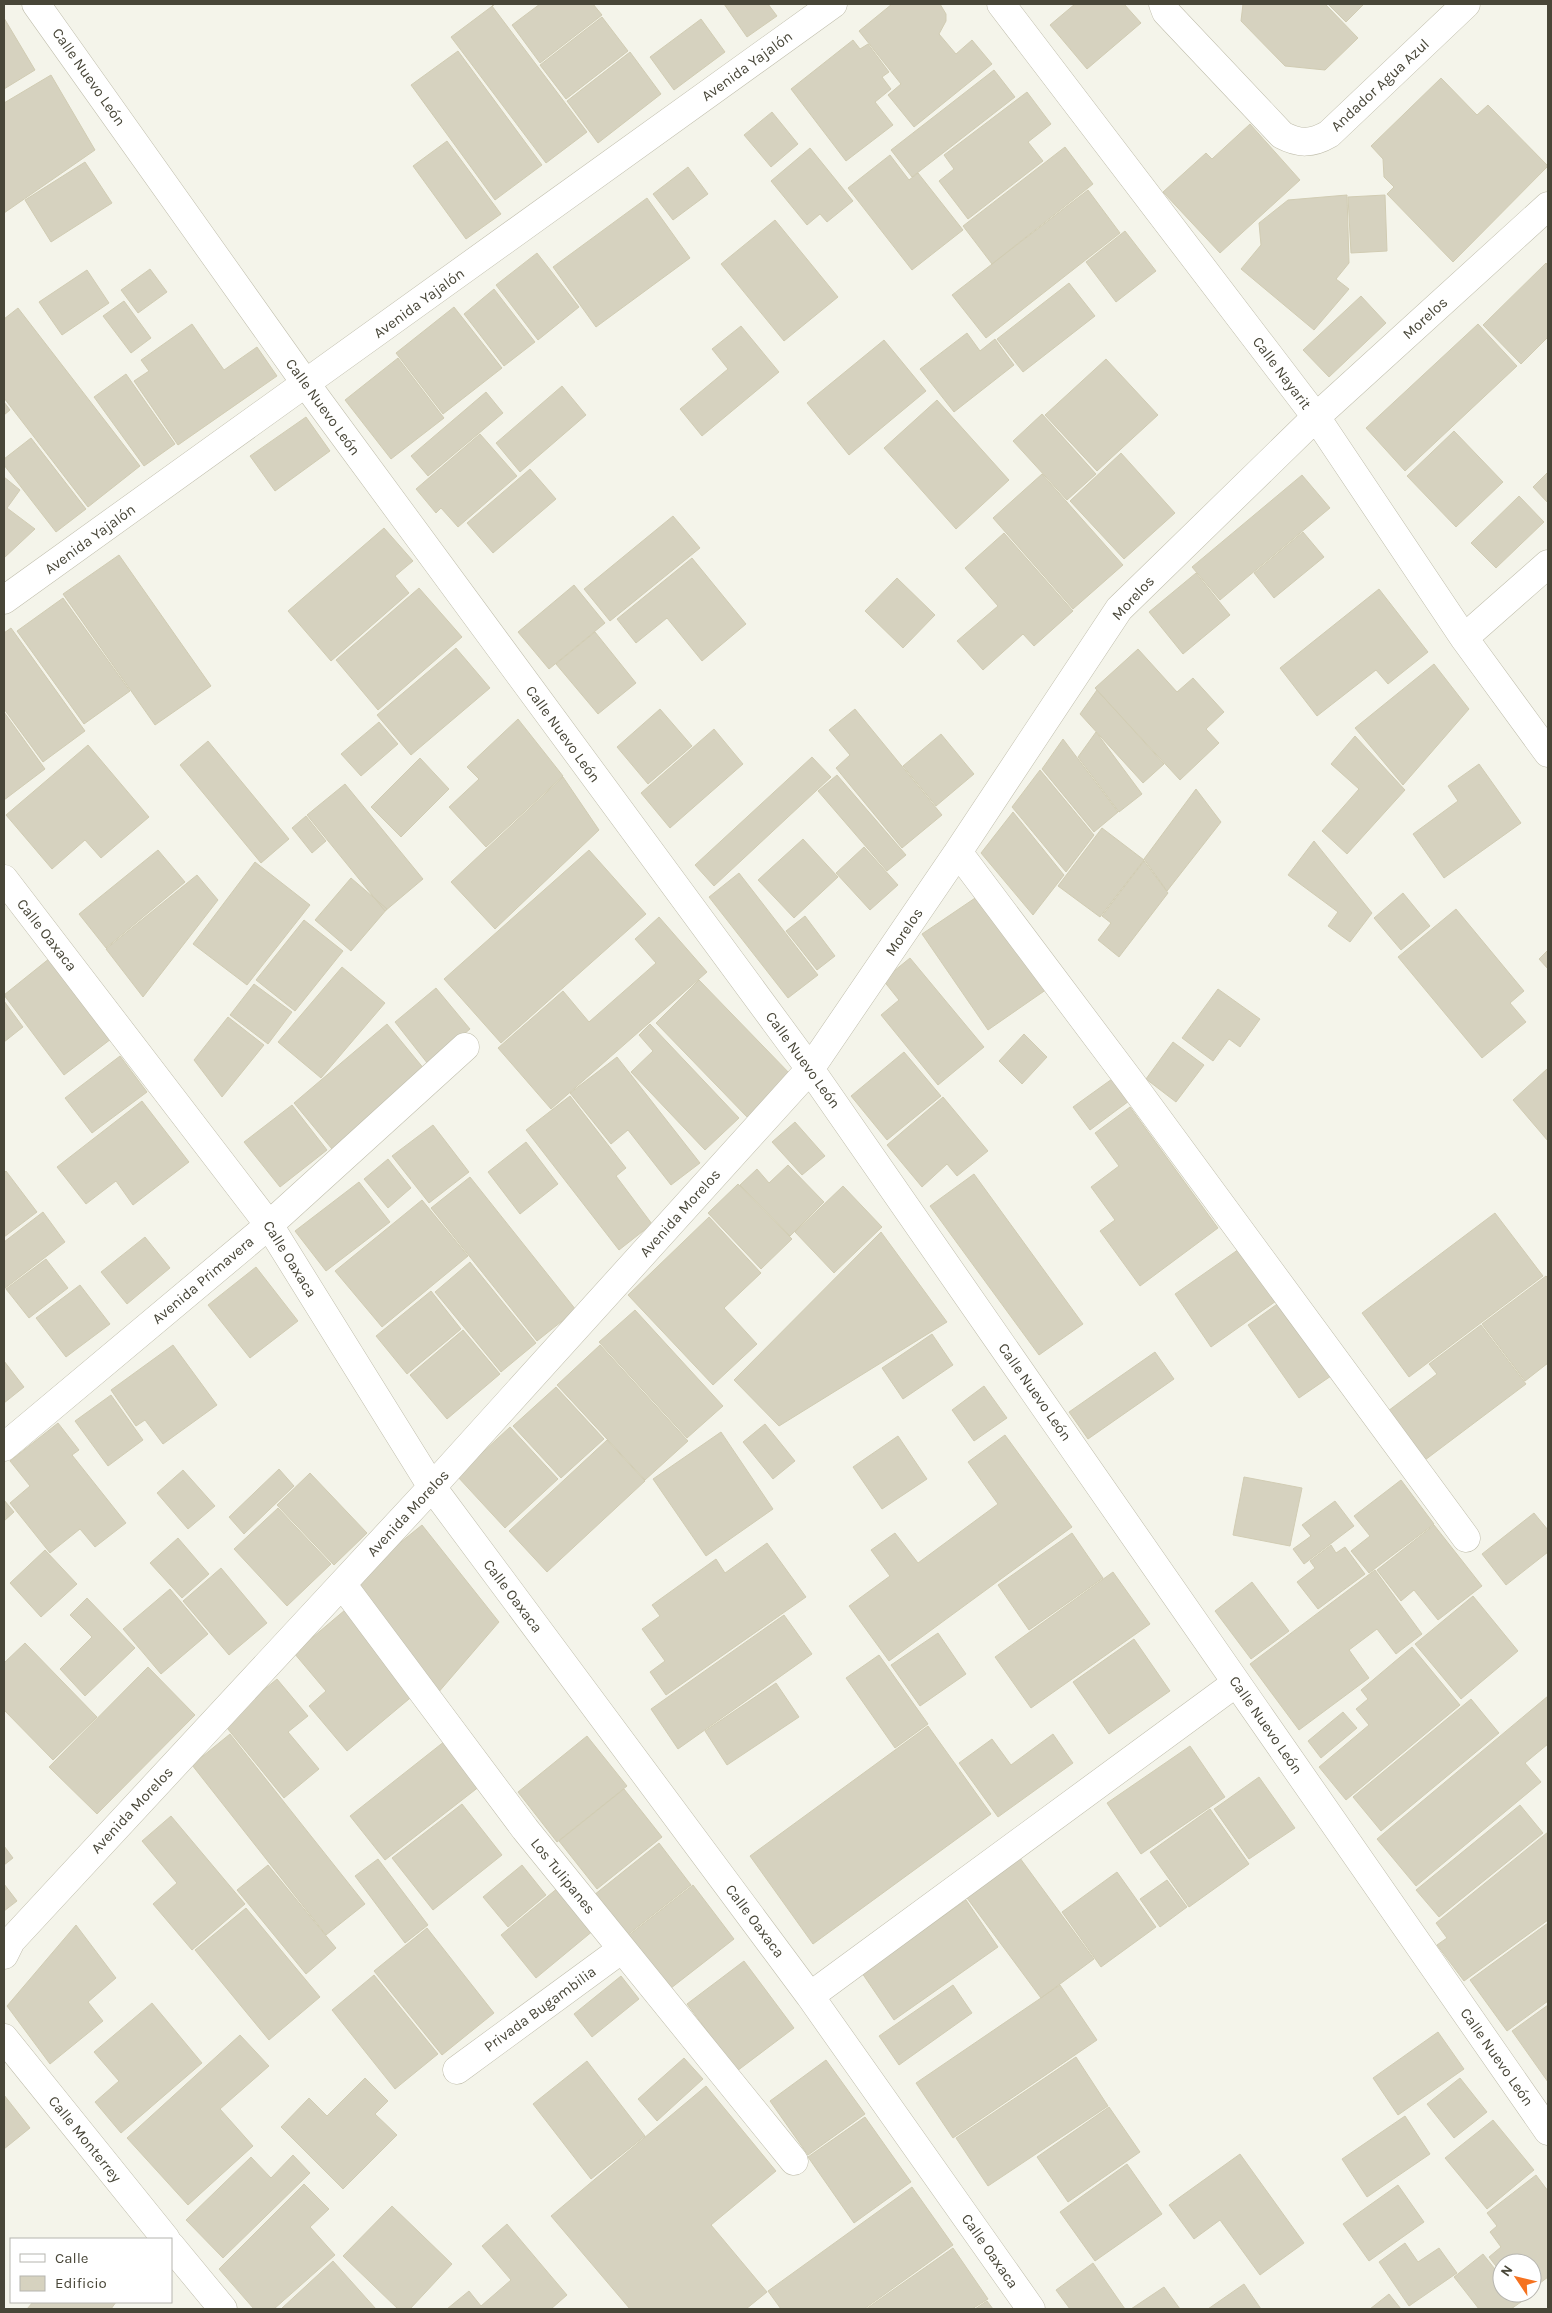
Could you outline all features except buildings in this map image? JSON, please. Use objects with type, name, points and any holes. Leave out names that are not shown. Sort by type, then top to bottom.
[{"type":"street","name":"Calle Nuevo León","points":[[36,4],[306,384],[810,1069],[1548,2131]]},
{"type":"street","name":"Avenida Yajalón","points":[[4,600],[833,4]]},
{"type":"street","name":"Calle Nayarit","points":[[1001,4],[1316,417],[1464,638],[1548,753]]},
{"type":"street","name":"Andador Agua Azul","points":[[1163,4],[1166,12],[1282,135],[1305,143],[1318,140],[1329,134],[1466,4]]},
{"type":"street","name":"Morelos","points":[[810,1069],[958,852],[1119,608],[1316,417],[1548,206]]},
{"type":"street","points":[[1464,638],[1548,564]]},
{"type":"street","points":[[958,852],[1130,1081],[1466,1538]]},
{"type":"street","name":"Calle Oaxaca","points":[[4,879],[269,1224],[432,1487],[810,1996],[1031,2309]]},
{"type":"street","name":"Avenida Primavera","points":[[4,1447],[269,1224],[465,1047]]},
{"type":"street","name":"Avenida Morelos","points":[[4,1955],[11,1941],[432,1487],[810,1069]]},
{"type":"street","name":"Los Tulipanes","points":[[342,1584],[525,1829],[794,2161]]},
{"type":"street","points":[[810,1996],[1236,1682]]},
{"type":"street","name":"Privada Bugambilia","points":[[457,2070],[622,1949]]},
{"type":"street","name":"Calle Monterrey","points":[[4,2038],[165,2238]]},
{"type":"street","points":[[172,2247],[222,2309]]}]
